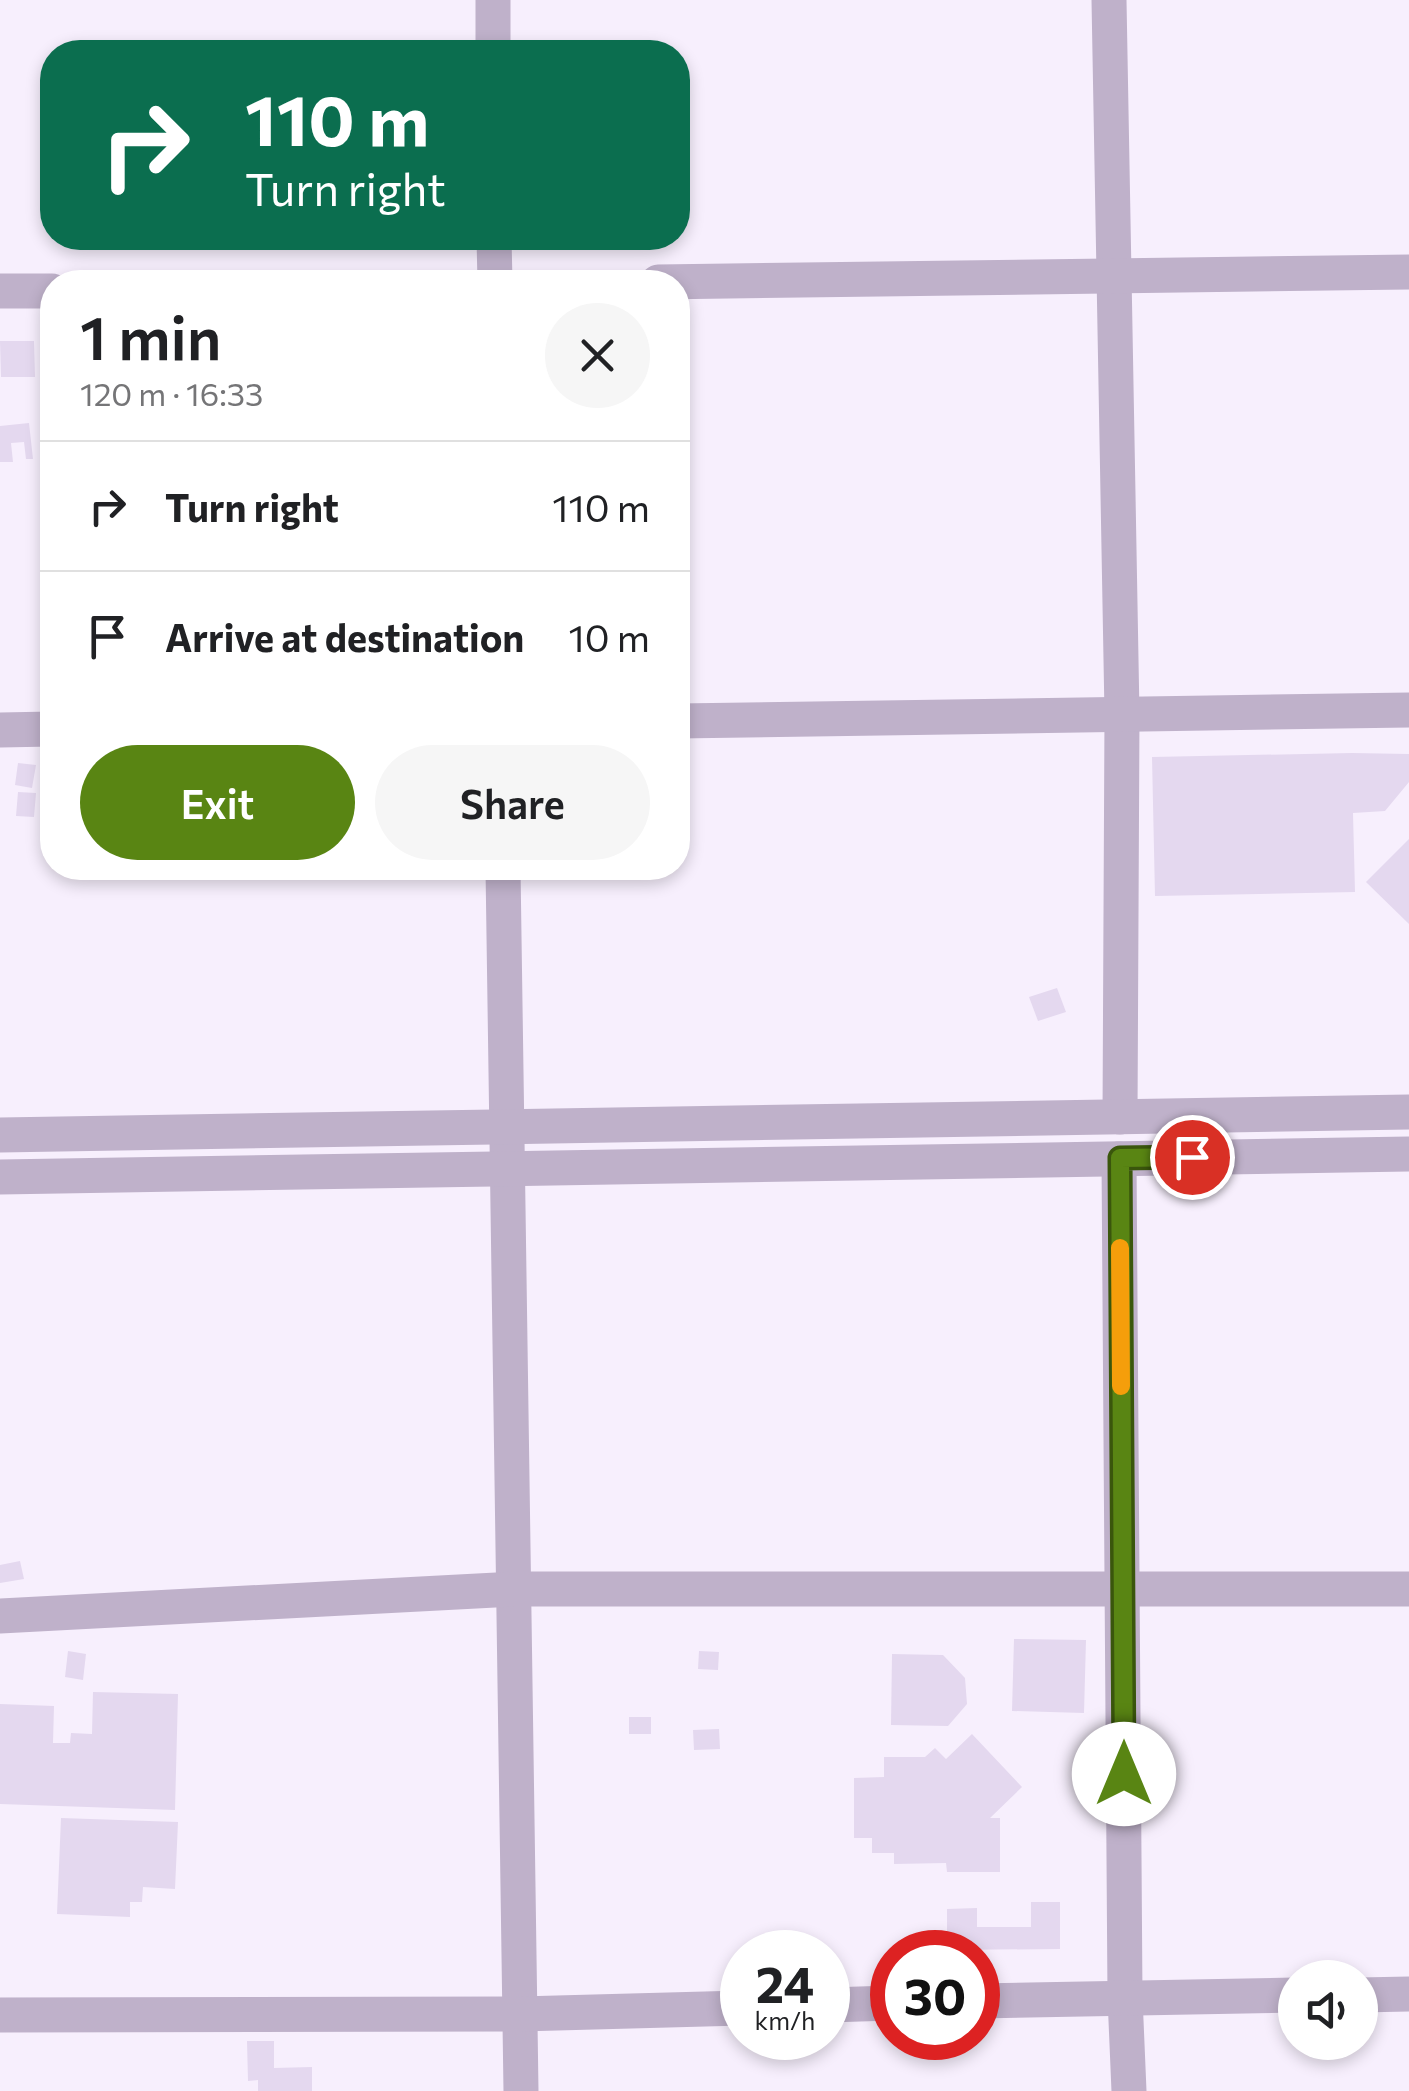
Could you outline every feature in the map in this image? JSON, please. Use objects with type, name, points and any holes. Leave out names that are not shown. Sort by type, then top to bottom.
[{"type":"street","points":[[493,0],[493,40]]},
{"type":"street","points":[[1108,0],[1122,714],[1120,1117]]},
{"type":"street","points":[[690,282],[1409,272]]},
{"type":"street","points":[[0,292],[40,291]]},
{"type":"street","points":[[690,720],[1409,710]]},
{"type":"street","points":[[0,730],[40,729]]},
{"type":"street","points":[[503,880],[521,2091]]},
{"type":"street","points":[[0,1136],[1409,1112]]},
{"type":"street","points":[[0,1177],[1409,1154]]},
{"type":"street","points":[[1120,1158],[1128,2091]]},
{"type":"street","points":[[0,1616],[514,1589],[1409,1589]]},
{"type":"street","points":[[1378,1995],[1409,1994]]},
{"type":"street","points":[[1000,2000],[1278,1996]]},
{"type":"street","points":[[0,2015],[520,2014],[720,2009]]},
{"type":"building","points":[[0,341],[34,341],[35,377],[1,377]]},
{"type":"building","points":[[29,423],[33,459],[26,459],[24,442],[11,443],[13,462],[0,462],[0,426]]},
{"type":"building","points":[[1409,754],[1409,782],[1385,811],[1353,813],[1355,892],[1155,896],[1152,757]]},
{"type":"building","points":[[18,763],[36,765],[32,788],[15,785]]},
{"type":"building","points":[[18,792],[36,793],[34,817],[16,816]]},
{"type":"building","points":[[1409,839],[1409,924],[1366,882]]},
{"type":"building","points":[[1057,988],[1066,1012],[1038,1021],[1029,997]]},
{"type":"building","points":[[20,1561],[24,1579],[0,1583],[0,1565]]},
{"type":"building","points":[[1014,1639],[1086,1640],[1084,1713],[1012,1711]]},
{"type":"building","points":[[68,1651],[86,1654],[83,1680],[65,1677]]},
{"type":"building","points":[[699,1651],[719,1652],[718,1670],[698,1669]]},
{"type":"building","points":[[892,1654],[943,1655],[965,1678],[967,1704],[948,1726],[891,1725]]},
{"type":"building","points":[[93,1692],[178,1694],[175,1810],[0,1804],[0,1704],[54,1706],[53,1743],[70,1743],[71,1733],[92,1734]]},
{"type":"building","points":[[629,1717],[651,1717],[651,1734],[629,1734]]},
{"type":"building","points":[[719,1729],[720,1749],[694,1750],[693,1730]]},
{"type":"building","points":[[972,1734],[1022,1787],[990,1818],[1000,1818],[1000,1872],[947,1872],[946,1863],[894,1864],[894,1853],[872,1853],[872,1838],[854,1838],[854,1778],[884,1777],[884,1757],[925,1757],[935,1748],[946,1759]]},
{"type":"building","points":[[61,1818],[178,1822],[175,1889],[143,1887],[142,1902],[130,1902],[130,1917],[57,1914]]},
{"type":"building","points":[[1031,1902],[1060,1902],[1060,1949],[1000,1950],[1000,1930],[947,1930],[947,1909],[977,1908],[977,1927],[1031,1927]]},
{"type":"building","points":[[247,2041],[274,2041],[274,2068],[312,2067],[312,2091],[258,2091],[258,2080],[248,2081]]},
{"type":"slow traffic","points":[[1120,1248],[1121,1386]]},
{"type":"route","points":[[1124,1774],[1120,1158],[1192,1157]]}]
